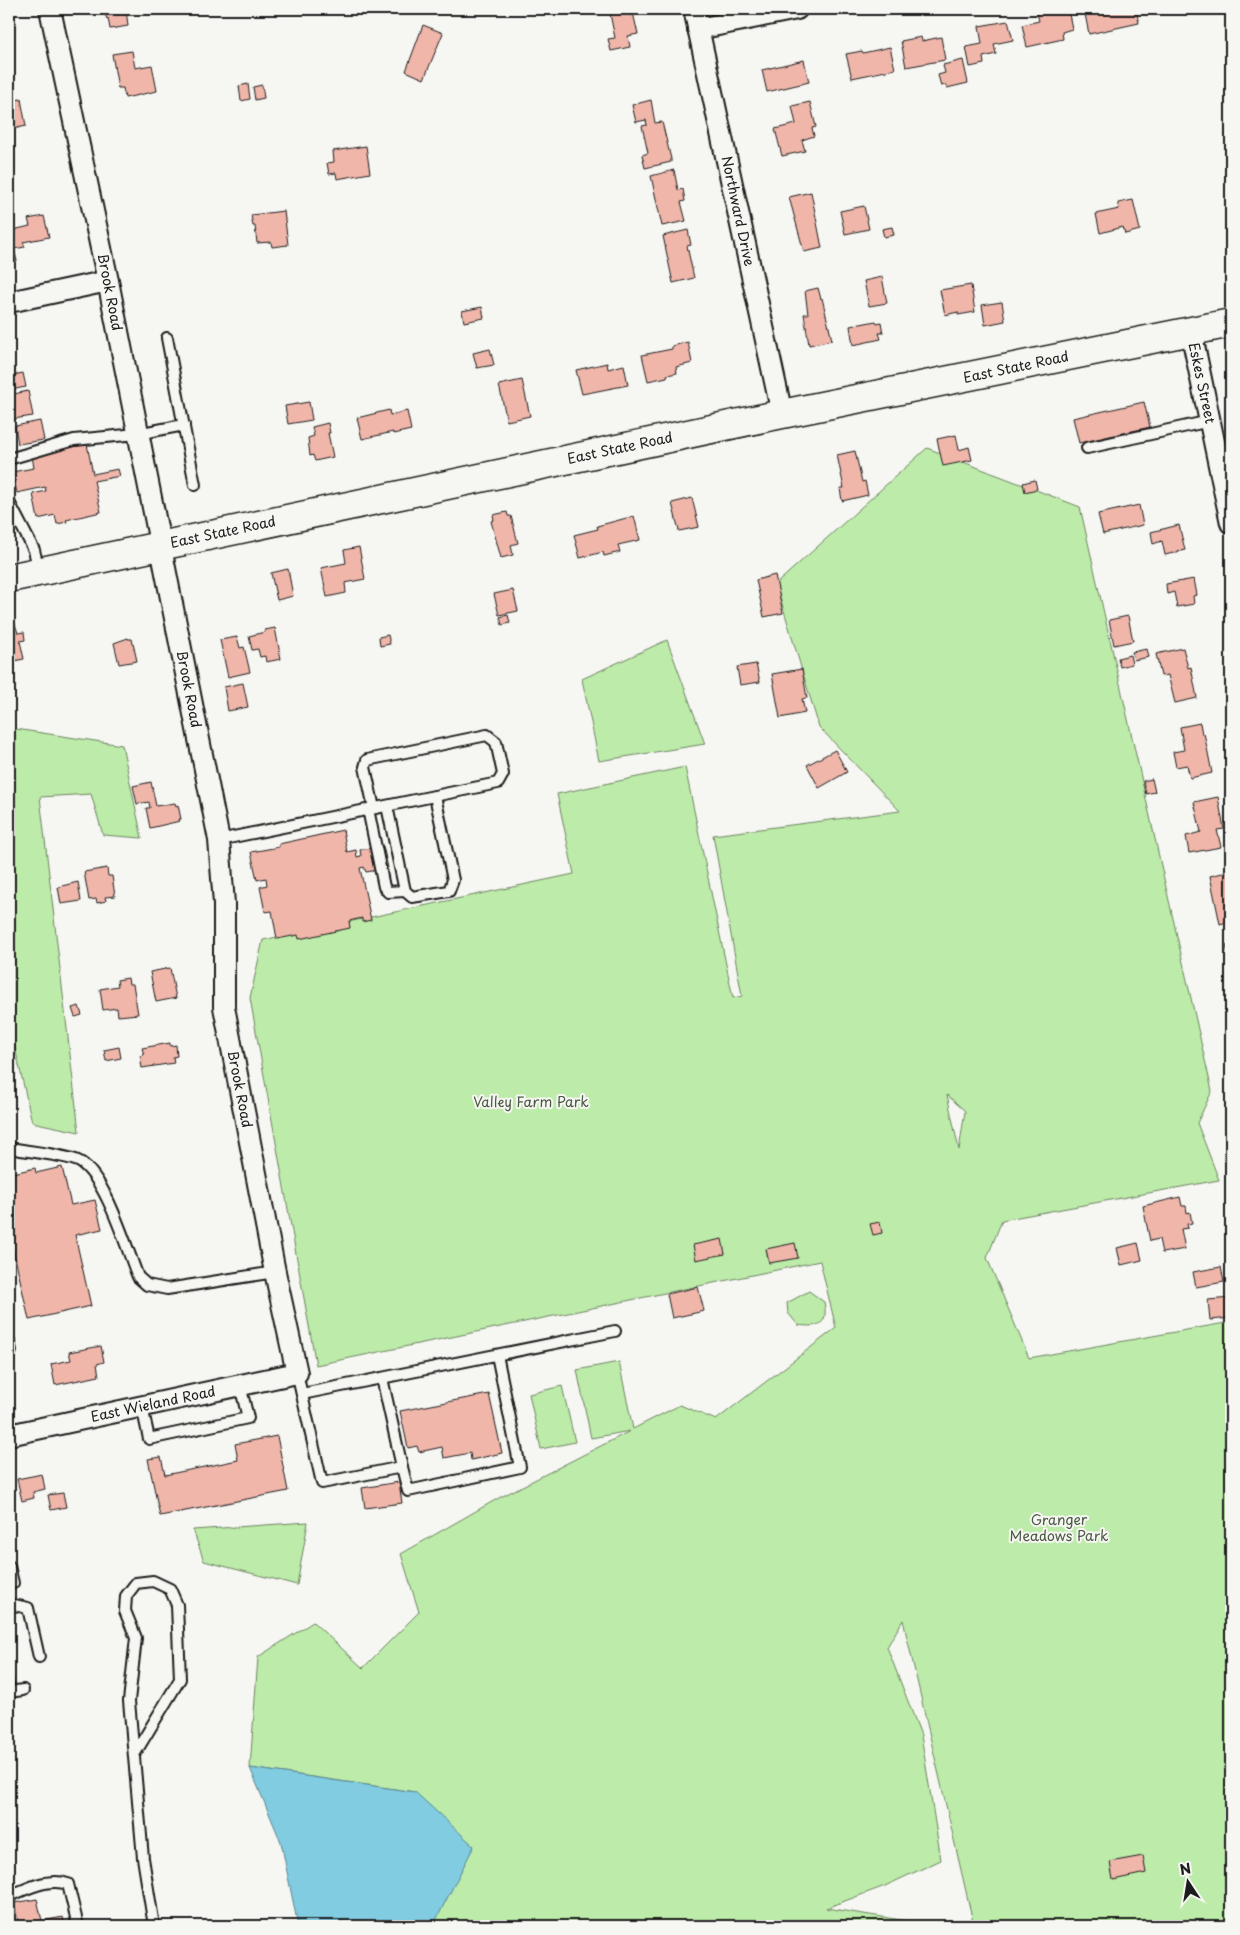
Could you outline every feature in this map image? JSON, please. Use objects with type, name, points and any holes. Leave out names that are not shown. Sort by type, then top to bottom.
[{"type":"street","name":"Brook Road","points":[[50,9],[108,281],[219,840],[224,904],[224,1007],[275,1272],[297,1373]]},
{"type":"street","name":"Northward Drive","points":[[694,9],[782,414]]},
{"type":"street","points":[[698,29],[797,9]]},
{"type":"street","points":[[9,302],[108,281]]},
{"type":"street","name":"East State Road","points":[[9,578],[782,414],[1231,323]]},
{"type":"street","name":"Eskes Street","points":[[1191,331],[1231,523]]},
{"type":"street","name":"East Wieland Road","points":[[9,1435],[297,1373]]},
{"type":"lane","points":[[167,338],[195,485]]},
{"type":"lane","points":[[1087,448],[1210,421]]},
{"type":"lane","points":[[9,459],[74,440],[137,434],[184,425]]},
{"type":"lane","points":[[9,502],[34,550],[40,572]]},
{"type":"lane","points":[[219,840],[371,809],[387,806],[498,783],[503,774],[496,742],[488,735],[367,760],[365,766],[371,809],[384,887],[388,892],[405,891]]},
{"type":"lane","points":[[387,806],[405,891],[412,897],[449,891],[453,880],[435,796]]},
{"type":"lane","points":[[9,1148],[70,1158],[80,1162],[89,1169],[102,1187],[138,1277],[147,1285],[167,1289],[275,1272]]},
{"type":"lane","points":[[302,1394],[615,1331]]},
{"type":"lane","points":[[9,1341],[11,1351],[9,1354]]},
{"type":"lane","points":[[382,1378],[408,1491],[520,1467],[497,1355]]},
{"type":"lane","points":[[297,1373],[322,1483],[402,1467]]},
{"type":"lane","points":[[142,1406],[149,1439],[239,1420],[248,1418],[240,1385]]},
{"type":"lane","points":[[9,1566],[13,1583]]},
{"type":"lane","points":[[134,1755],[180,1679],[177,1605],[170,1589],[153,1581],[136,1583],[126,1596],[125,1611],[136,1638],[129,1701],[143,1858],[154,1926]]},
{"type":"lane","points":[[9,1606],[14,1605],[28,1608],[39,1657]]},
{"type":"lane","points":[[9,1692],[23,1690]]},
{"type":"lane","points":[[9,1896],[39,1885],[59,1881],[68,1884],[78,1926]]},
{"type":"green space","points":[[927,448],[1080,507],[1212,1091],[1197,1123],[1219,1180],[1002,1220],[987,1258],[1029,1358],[1231,1322],[1231,1926],[974,1926],[903,1620],[887,1647],[921,1735],[941,1860],[885,1886],[826,1908],[939,1926],[436,1926],[415,1792],[250,1768],[258,1657],[313,1622],[363,1668],[419,1612],[401,1554],[497,1499],[630,1431],[591,1438],[577,1370],[619,1362],[633,1429],[680,1405],[716,1420],[836,1328],[820,1261],[316,1365],[250,998],[263,940],[574,874],[557,794],[685,767],[733,998],[742,996],[713,835],[900,811],[819,727],[776,584]],"holes":[[[947,1095],[965,1111],[959,1150]]]},
{"type":"green space","points":[[667,640],[705,744],[599,761],[582,679]]},
{"type":"green space","points":[[9,728],[122,745],[142,838],[103,835],[91,794],[40,797],[79,1132],[32,1122],[9,1021]]},
{"type":"green space","points":[[809,1291],[824,1302],[825,1316],[816,1325],[798,1325],[788,1313],[787,1303]]},
{"type":"green space","points":[[562,1386],[575,1442],[541,1449],[529,1394]]},
{"type":"green space","points":[[308,1522],[297,1585],[204,1561],[193,1530]]},
{"type":"water","points":[[250,1768],[415,1792],[474,1846],[436,1920],[436,1926],[298,1926],[281,1842]]},
{"type":"building","points":[[103,9],[126,9],[128,26],[110,29],[108,18]]},
{"type":"building","points":[[609,9],[636,9],[637,12],[633,13],[638,34],[628,36],[630,47],[611,51],[608,39],[615,38]]},
{"type":"building","points":[[1054,9],[1055,11],[1068,9],[1072,29],[1062,32],[1063,39],[1027,47],[1022,25],[1039,21],[1037,13]]},
{"type":"building","points":[[1084,9],[1136,9],[1139,23],[1089,34]]},
{"type":"building","points":[[1008,21],[1013,40],[994,44],[996,54],[983,57],[984,64],[970,67],[966,47],[982,44],[979,26]]},
{"type":"building","points":[[423,25],[443,33],[424,79],[406,71]]},
{"type":"building","points":[[921,37],[922,41],[941,37],[945,60],[906,67],[901,41]]},
{"type":"building","points":[[890,47],[895,69],[852,78],[846,54],[862,51],[863,53]]},
{"type":"building","points":[[132,51],[135,68],[152,65],[157,91],[125,98],[123,88],[118,88],[112,54]]},
{"type":"building","points":[[804,60],[809,82],[767,92],[762,70]]},
{"type":"building","points":[[963,60],[968,83],[947,88],[946,85],[941,86],[938,75],[945,73],[943,65]]},
{"type":"building","points":[[9,83],[11,83],[15,100],[21,99],[26,126],[9,130]]},
{"type":"building","points":[[248,84],[250,99],[241,101],[239,86]]},
{"type":"building","points":[[262,85],[264,98],[255,100],[253,87]]},
{"type":"building","points":[[651,100],[655,123],[662,122],[671,162],[645,168],[642,155],[648,153],[642,126],[647,125],[646,120],[636,122],[632,105]]},
{"type":"building","points":[[810,102],[816,127],[812,128],[814,136],[802,140],[805,151],[782,156],[775,129],[796,124],[792,106]]},
{"type":"building","points":[[366,146],[370,173],[337,179],[336,173],[329,174],[327,163],[334,162],[333,151]]},
{"type":"building","points":[[674,170],[678,190],[683,189],[685,201],[681,202],[686,221],[662,226],[651,176]]},
{"type":"building","points":[[811,192],[822,248],[804,252],[789,197]]},
{"type":"building","points":[[1133,200],[1140,230],[1125,234],[1123,227],[1100,233],[1096,214],[1119,209],[1118,203]]},
{"type":"building","points":[[864,206],[869,229],[845,234],[840,211]]},
{"type":"building","points":[[284,211],[288,245],[272,247],[271,242],[257,243],[255,226],[253,226],[251,215]]},
{"type":"building","points":[[44,216],[49,237],[23,242],[25,247],[14,249],[17,261],[9,262],[9,231],[30,226],[28,219]]},
{"type":"building","points":[[892,227],[894,235],[884,237],[882,229]]},
{"type":"building","points":[[688,230],[691,245],[687,246],[694,278],[673,283],[663,236]]},
{"type":"building","points":[[882,277],[887,303],[869,306],[864,281]]},
{"type":"building","points":[[971,285],[975,312],[958,315],[958,312],[945,315],[940,290]]},
{"type":"building","points":[[818,288],[832,340],[809,345],[804,314],[808,314],[805,291]]},
{"type":"building","points":[[1002,302],[1005,321],[985,325],[982,305]]},
{"type":"building","points":[[482,307],[484,318],[464,322],[462,311]]},
{"type":"building","points":[[876,321],[877,323],[881,322],[883,333],[879,333],[881,339],[853,345],[850,326]]},
{"type":"building","points":[[688,342],[692,363],[676,367],[677,373],[648,381],[642,355],[672,349],[672,346]]},
{"type":"building","points":[[490,349],[494,365],[477,368],[473,353]]},
{"type":"building","points":[[607,363],[608,369],[624,365],[628,385],[582,394],[576,370]]},
{"type":"building","points":[[23,373],[26,387],[10,390],[9,376]]},
{"type":"building","points":[[522,380],[530,416],[507,421],[499,385]]},
{"type":"building","points":[[28,391],[33,416],[13,419],[9,395]]},
{"type":"building","points":[[309,402],[312,420],[288,424],[285,406]]},
{"type":"building","points":[[1144,402],[1150,427],[1079,443],[1073,418]]},
{"type":"building","points":[[389,410],[390,415],[407,411],[411,430],[362,439],[357,418]]},
{"type":"building","points":[[40,421],[44,440],[18,444],[15,426]]},
{"type":"building","points":[[328,423],[333,457],[315,461],[313,455],[310,456],[308,438],[314,436],[312,427]]},
{"type":"building","points":[[956,435],[959,450],[969,447],[972,460],[943,466],[937,439]]},
{"type":"building","points":[[87,444],[93,474],[118,469],[120,476],[94,481],[101,512],[57,524],[55,515],[38,519],[33,494],[46,491],[45,487],[17,493],[12,472],[34,468],[32,456]]},
{"type":"building","points":[[855,451],[862,482],[865,481],[868,495],[842,501],[840,488],[844,488],[837,455]]},
{"type":"building","points":[[1035,480],[1037,489],[1025,492],[1023,483]]},
{"type":"building","points":[[692,498],[699,527],[679,531],[672,503]]},
{"type":"building","points":[[1139,505],[1143,525],[1103,534],[1098,514]]},
{"type":"building","points":[[507,512],[508,516],[511,516],[518,543],[511,545],[513,555],[501,558],[491,521],[494,520],[493,515]]},
{"type":"building","points":[[634,516],[640,540],[618,545],[620,552],[604,556],[603,552],[580,558],[574,535],[598,529],[597,526]]},
{"type":"building","points":[[1179,525],[1185,550],[1165,555],[1162,541],[1153,544],[1151,532]]},
{"type":"building","points":[[359,547],[365,579],[345,583],[346,593],[327,597],[321,568],[346,563],[344,550]]},
{"type":"building","points":[[288,569],[293,596],[277,600],[271,573]]},
{"type":"building","points":[[775,575],[783,613],[764,617],[756,580]]},
{"type":"building","points":[[1194,579],[1197,595],[1193,596],[1194,604],[1177,607],[1174,592],[1167,594],[1166,584]]},
{"type":"building","points":[[513,590],[518,611],[499,615],[494,594]]},
{"type":"building","points":[[508,615],[510,623],[502,625],[500,617]]},
{"type":"building","points":[[1128,616],[1133,641],[1114,645],[1109,620]]},
{"type":"building","points":[[14,621],[18,633],[24,632],[25,640],[20,641],[24,659],[9,662],[9,623]]},
{"type":"building","points":[[275,628],[281,659],[266,662],[265,656],[260,657],[258,649],[252,650],[249,636]]},
{"type":"building","points":[[388,635],[390,644],[380,646],[379,637]]},
{"type":"building","points":[[237,637],[240,648],[244,647],[250,672],[228,677],[220,640]]},
{"type":"building","points":[[128,638],[132,639],[137,661],[119,664],[114,643]]},
{"type":"building","points":[[1183,648],[1188,668],[1191,667],[1197,698],[1175,703],[1168,675],[1161,676],[1156,654]]},
{"type":"building","points":[[1147,649],[1149,657],[1134,660],[1132,652]]},
{"type":"building","points":[[1130,655],[1132,664],[1120,667],[1118,658]]},
{"type":"building","points":[[756,664],[760,682],[740,685],[737,667]]},
{"type":"building","points":[[802,669],[807,698],[802,699],[805,713],[780,718],[772,674]]},
{"type":"building","points":[[243,683],[248,707],[228,711],[224,687]]},
{"type":"building","points":[[1200,723],[1202,734],[1204,733],[1212,773],[1190,778],[1187,765],[1176,767],[1173,752],[1184,750],[1180,727]]},
{"type":"building","points":[[835,750],[847,772],[819,788],[807,765]]},
{"type":"building","points":[[1152,779],[1155,792],[1146,794],[1143,781]]},
{"type":"building","points":[[151,782],[156,806],[175,803],[176,806],[178,805],[180,821],[150,828],[146,808],[150,808],[149,802],[137,804],[133,786]]},
{"type":"building","points":[[1218,797],[1224,829],[1217,830],[1221,847],[1189,853],[1186,836],[1201,832],[1194,802]]},
{"type":"building","points":[[343,830],[347,852],[356,850],[357,857],[361,856],[360,850],[383,846],[388,868],[366,872],[364,867],[360,868],[371,920],[362,922],[362,918],[349,921],[350,928],[299,939],[298,935],[277,939],[272,911],[265,912],[260,887],[267,885],[266,878],[257,880],[251,852],[279,847],[279,844]]},
{"type":"building","points":[[107,868],[108,876],[112,876],[115,896],[105,897],[106,901],[97,903],[96,899],[89,900],[84,872]]},
{"type":"building","points":[[1231,871],[1231,921],[1220,924],[1210,876]]},
{"type":"building","points":[[78,882],[81,901],[61,904],[58,887]]},
{"type":"building","points":[[1231,944],[1231,969],[1226,945]]},
{"type":"building","points":[[170,968],[176,998],[156,1002],[150,972]]},
{"type":"building","points":[[128,978],[129,984],[133,984],[138,1014],[118,1016],[117,1008],[103,1010],[100,989],[118,986],[117,980]]},
{"type":"building","points":[[79,1006],[82,1015],[75,1017],[72,1008]]},
{"type":"building","points":[[170,1043],[170,1046],[176,1045],[177,1056],[173,1057],[174,1063],[142,1068],[140,1056],[144,1055],[142,1048]]},
{"type":"building","points":[[119,1047],[121,1058],[106,1061],[104,1050]]},
{"type":"building","points":[[62,1167],[71,1205],[95,1200],[102,1229],[75,1235],[91,1306],[29,1320],[9,1230],[9,1174],[35,1168],[36,1173]]},
{"type":"building","points":[[1180,1197],[1182,1206],[1186,1206],[1187,1213],[1190,1212],[1192,1223],[1187,1224],[1188,1228],[1181,1229],[1185,1249],[1162,1253],[1159,1239],[1150,1241],[1143,1206]]},
{"type":"building","points":[[880,1222],[882,1233],[873,1235],[870,1224]]},
{"type":"building","points":[[722,1239],[725,1254],[696,1260],[693,1245]]},
{"type":"building","points":[[795,1243],[798,1258],[769,1263],[766,1249]]},
{"type":"building","points":[[1138,1243],[1142,1260],[1121,1265],[1117,1248]]},
{"type":"building","points":[[1221,1267],[1224,1282],[1196,1287],[1193,1272]]},
{"type":"building","points":[[698,1287],[704,1311],[672,1318],[667,1294]]},
{"type":"building","points":[[1231,1298],[1231,1318],[1210,1320],[1208,1300]]},
{"type":"building","points":[[101,1346],[104,1362],[97,1364],[99,1376],[55,1385],[51,1364],[71,1360],[69,1352]]},
{"type":"building","points":[[489,1394],[502,1453],[471,1460],[470,1453],[444,1458],[442,1447],[419,1452],[417,1446],[408,1448],[400,1411]]},
{"type":"building","points":[[277,1436],[288,1491],[160,1516],[148,1459],[161,1457],[165,1475],[238,1460],[235,1444]]},
{"type":"building","points":[[42,1474],[45,1489],[33,1492],[34,1498],[22,1501],[17,1479]]},
{"type":"building","points":[[399,1482],[402,1503],[365,1508],[362,1488]]},
{"type":"building","points":[[63,1493],[66,1507],[51,1510],[48,1495]]},
{"type":"building","points":[[9,1655],[15,1687],[9,1688]]},
{"type":"building","points":[[1143,1856],[1146,1873],[1113,1880],[1110,1862]]},
{"type":"building","points":[[37,1899],[42,1921],[63,1917],[65,1926],[19,1926],[14,1903]]},
{"type":"park label","name":"Valley Farm Park","points":[[531,1102]]},
{"type":"park label","name":"Granger Meadows Park","points":[[1059,1528]]}]
